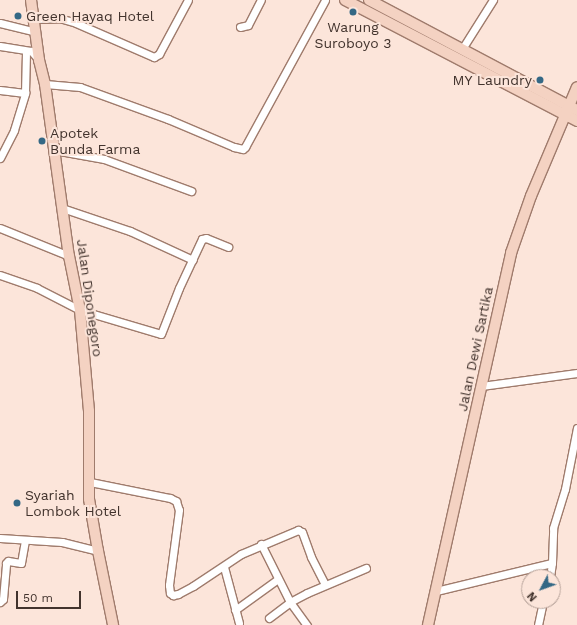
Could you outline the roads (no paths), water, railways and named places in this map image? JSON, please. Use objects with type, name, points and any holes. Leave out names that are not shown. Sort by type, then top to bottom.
[{"type":"street","name":"Jalan Diponegoro","points":[[32,0],[39,60],[44,84],[69,256],[80,310],[89,411],[91,512],[113,625]]},
{"type":"street","points":[[34,19],[59,18],[76,23],[154,57],[159,54],[188,0]]},
{"type":"street","points":[[240,27],[248,25],[261,0]]},
{"type":"street","points":[[44,84],[80,87],[168,119],[234,148],[243,149],[325,0]]},
{"type":"street","points":[[345,0],[450,48],[571,111]]},
{"type":"street","points":[[369,0],[450,48],[462,49],[571,111],[577,121]]},
{"type":"street","points":[[462,49],[493,0]]},
{"type":"street","points":[[0,23],[35,32]]},
{"type":"street","points":[[0,46],[31,51],[39,60]]},
{"type":"street","points":[[0,158],[14,130],[24,93],[26,51]]},
{"type":"street","name":"Jalan Dewi Sartika","points":[[428,625],[500,298],[516,236],[531,196],[571,111],[577,88]]},
{"type":"street","points":[[0,90],[24,93]]},
{"type":"street","points":[[54,150],[104,159],[191,191]]},
{"type":"street","points":[[62,208],[130,231],[194,260]]},
{"type":"street","points":[[0,228],[69,256]]},
{"type":"street","points":[[0,275],[37,288],[80,310],[161,334],[179,288],[204,238],[228,247]]},
{"type":"street","points":[[481,386],[577,373]]},
{"type":"street","points":[[551,569],[553,528],[565,489],[577,428]]},
{"type":"street","points":[[90,482],[170,498],[178,504],[179,510],[169,585],[171,594],[175,595],[184,591],[224,567],[230,560],[261,544],[292,531],[300,530],[325,585]]},
{"type":"street","points":[[0,538],[62,542],[98,551]]},
{"type":"street","points":[[0,602],[3,599],[6,562],[21,562],[25,540]]},
{"type":"street","points":[[261,544],[290,602],[307,625]]},
{"type":"street","points":[[436,591],[552,563]]},
{"type":"street","points":[[224,567],[239,623]]},
{"type":"street","points":[[269,618],[290,602],[325,585],[366,568]]},
{"type":"street","points":[[235,610],[278,579]]},
{"type":"street","points":[[538,625],[541,609]]},
{"type":"place","name":"Warung Suroboyo 3","points":[[353,12]]},
{"type":"place","name":"Green Hayaq Hotel","points":[[18,16]]},
{"type":"place","name":"MY Laundry","points":[[540,80]]},
{"type":"place","name":"Apotek Bunda Farma","points":[[42,141]]},
{"type":"place","name":"Syariah Lombok Hotel","points":[[17,503]]}]
